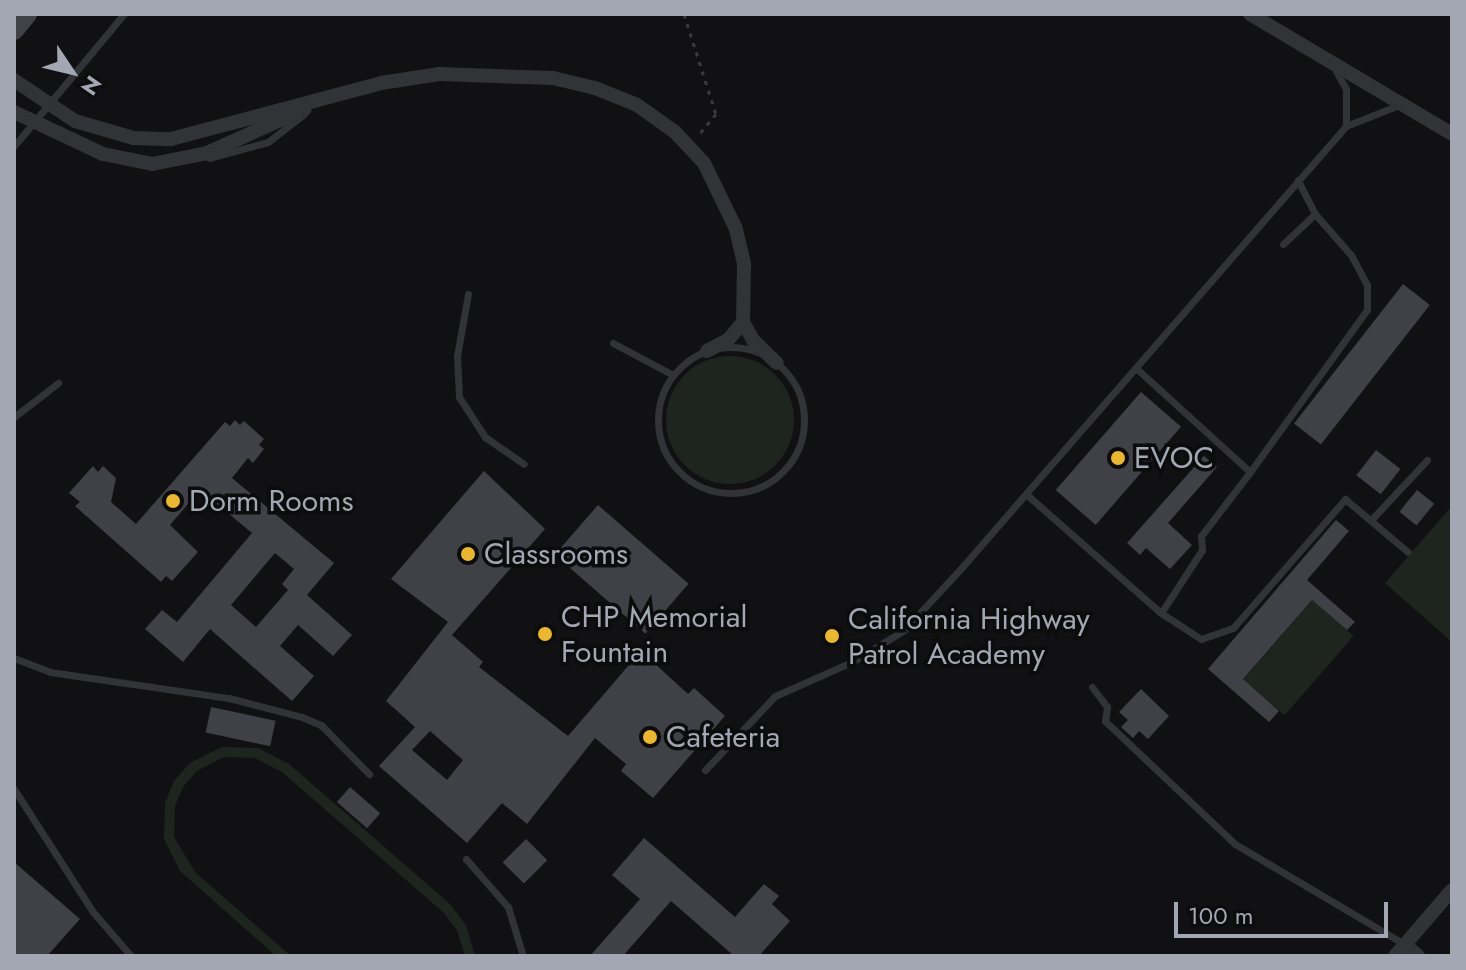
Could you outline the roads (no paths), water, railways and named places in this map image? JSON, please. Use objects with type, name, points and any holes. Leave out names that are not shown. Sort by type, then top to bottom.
[{"type":"street","points":[[14,30],[27,14]]},
{"type":"street","points":[[1250,14],[1452,134]]},
{"type":"street","points":[[14,80],[48,105],[108,132],[171,139],[264,111],[316,103],[381,83],[439,74],[553,78],[637,105],[690,146],[724,198],[736,229],[744,265],[743,322],[753,340],[777,363]]},
{"type":"street","points":[[14,112],[103,154],[152,164],[207,153],[269,130],[316,103]]},
{"type":"street","points":[[707,351],[728,340],[743,322]]},
{"type":"street","points":[[1418,956],[1400,950],[1452,890]]},
{"type":"lane","points":[[14,146],[124,14]]},
{"type":"lane","points":[[1326,58],[1346,89],[1346,126]]},
{"type":"lane","points":[[705,770],[775,696],[854,661],[904,630],[1137,369],[1346,126],[1400,105]]},
{"type":"lane","points":[[1161,613],[1202,550],[1201,536],[1367,310],[1367,285],[1351,255],[1315,214],[1298,180]]},
{"type":"lane","points":[[1283,244],[1315,214]]},
{"type":"lane","points":[[468,294],[457,356],[459,397],[485,437],[524,464]]},
{"type":"lane","points":[[613,343],[673,375]]},
{"type":"lane","points":[[744,348],[777,363],[799,392],[802,439],[774,480],[738,494],[699,487],[669,461],[659,437],[658,411],[673,375],[707,351],[744,348]]},
{"type":"lane","points":[[1137,369],[1250,472]]},
{"type":"lane","points":[[14,417],[58,383]]},
{"type":"lane","points":[[1371,520],[1427,460]]},
{"type":"lane","points":[[1026,494],[1161,613],[1188,633],[1214,639],[1233,628],[1345,499],[1408,552]]},
{"type":"lane","points":[[14,658],[50,672],[229,698],[302,717],[321,725],[369,774]]},
{"type":"lane","points":[[1092,687],[1107,707],[1105,721],[1235,844],[1400,950]]},
{"type":"lane","points":[[14,789],[93,912],[131,956]]},
{"type":"lane","points":[[466,859],[508,907],[523,956]]},
{"type":"place","name":"EVOC","points":[[1118,458]]},
{"type":"place","name":"Dorm Rooms","points":[[173,501]]},
{"type":"place","name":"Classrooms","points":[[468,554]]},
{"type":"place","name":"CHP Memorial Fountain","points":[[545,634]]},
{"type":"place","name":"California Highway Patrol Academy","points":[[832,636]]},
{"type":"place","name":"Cafeteria","points":[[650,737]]}]
